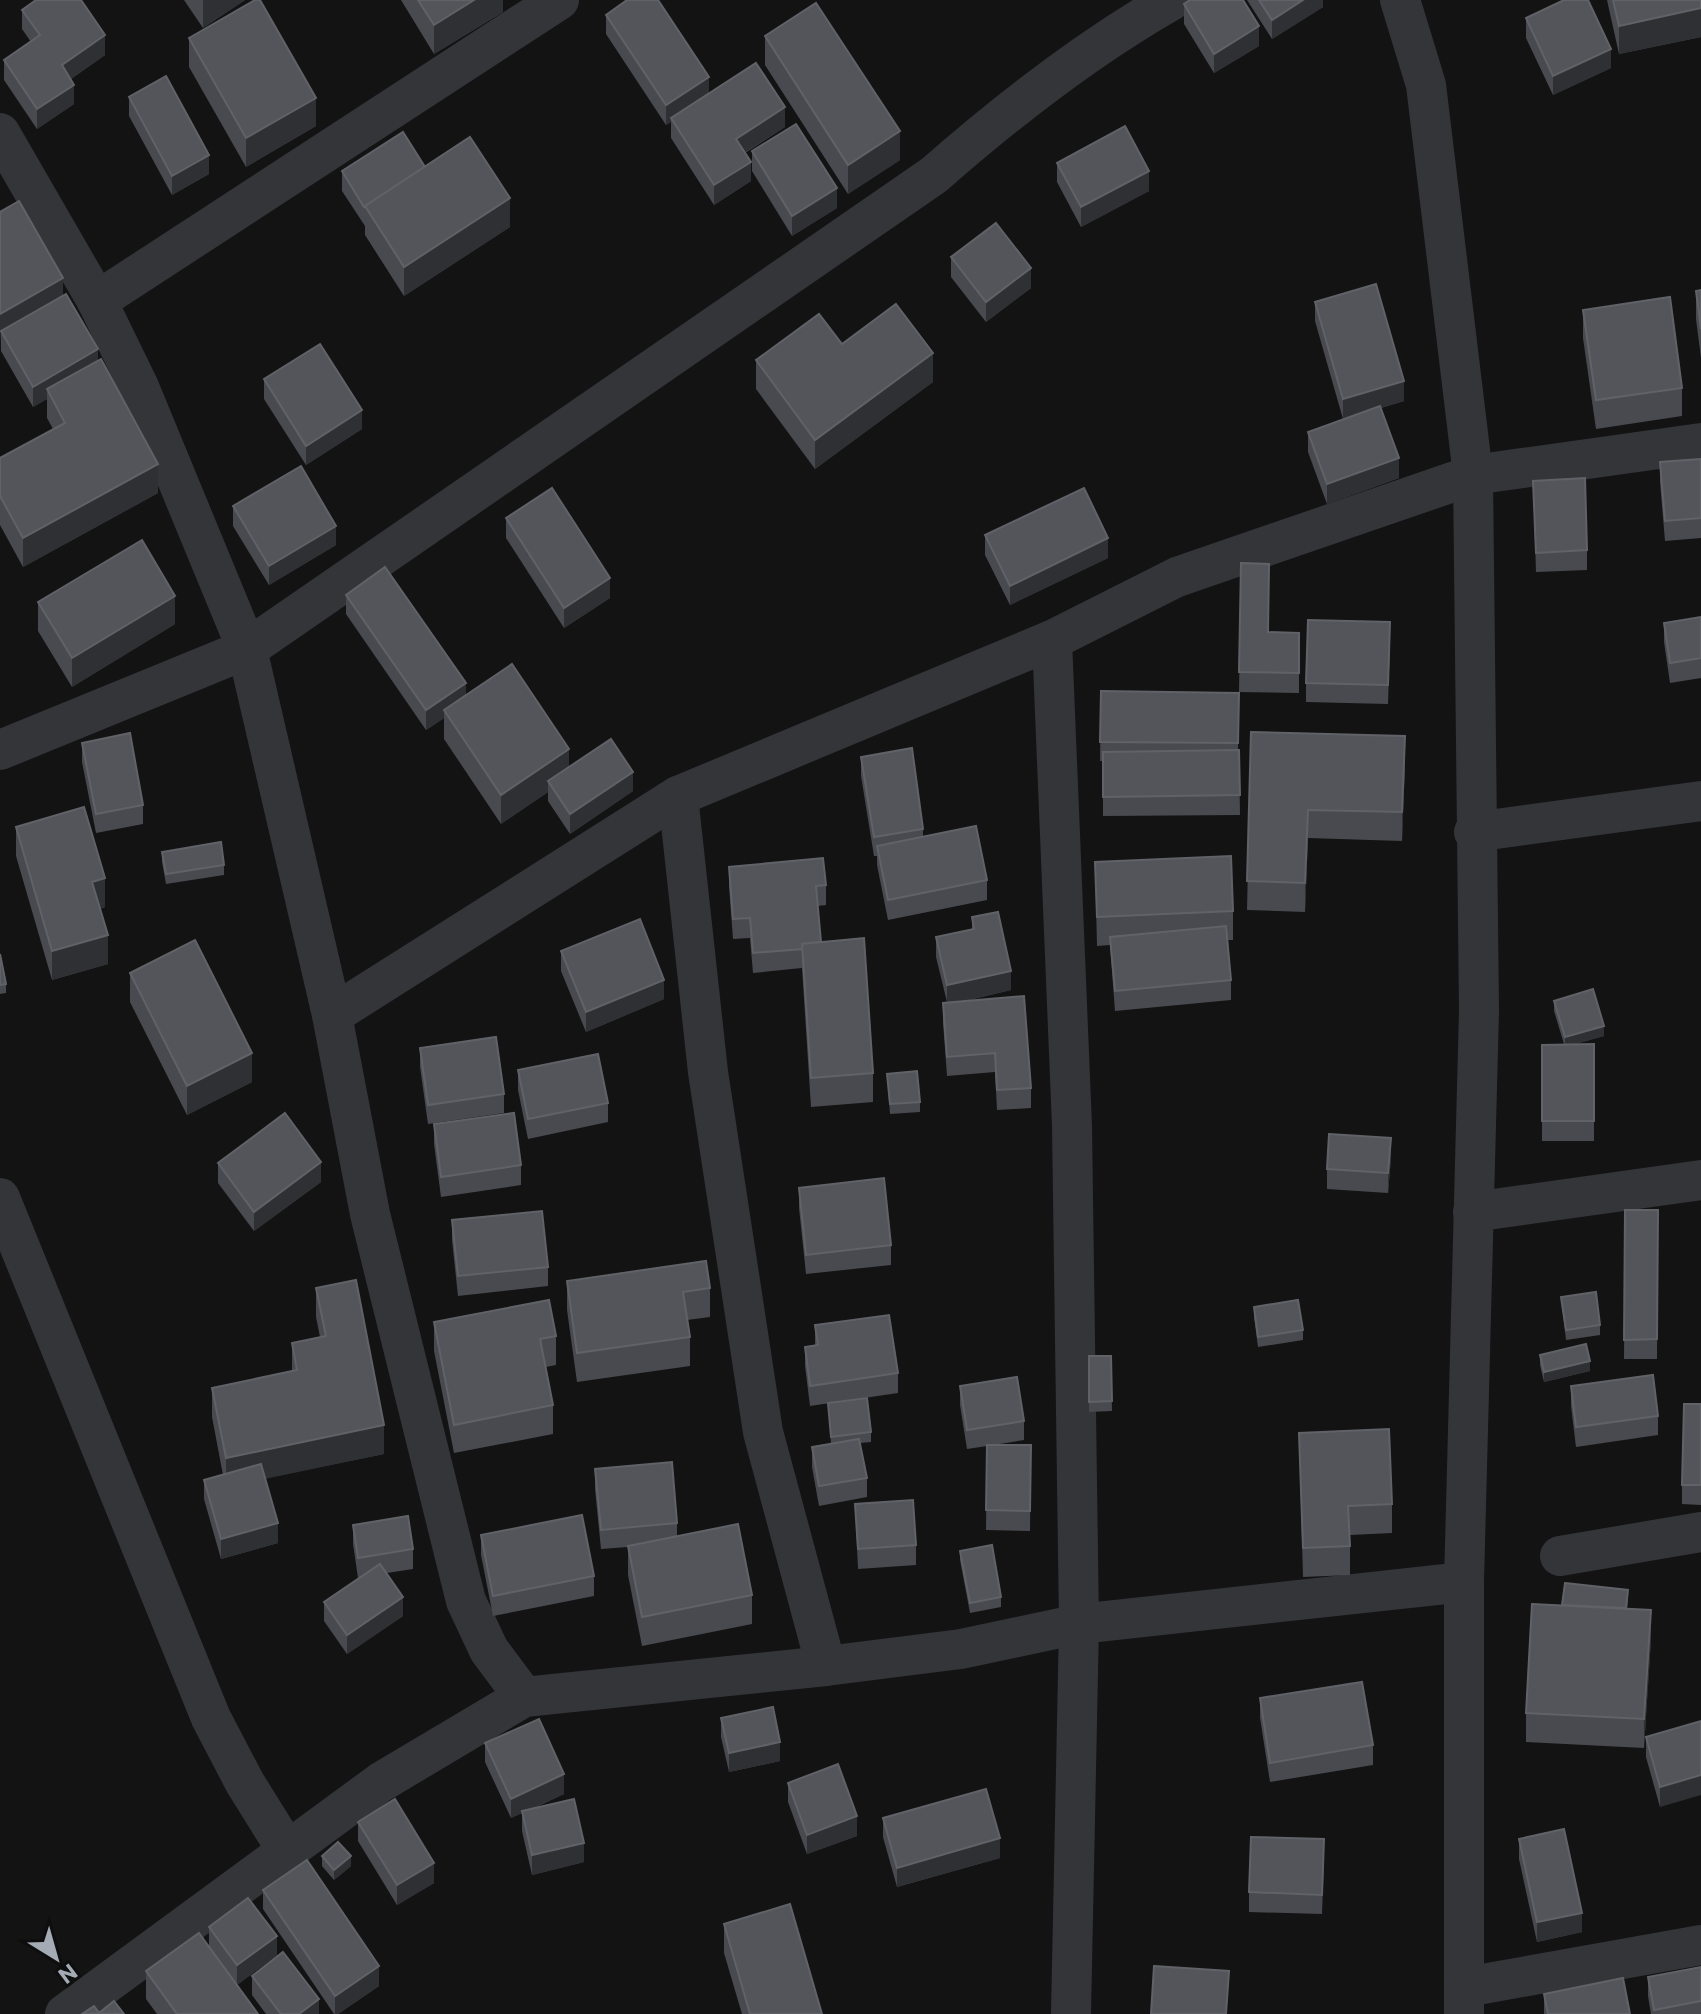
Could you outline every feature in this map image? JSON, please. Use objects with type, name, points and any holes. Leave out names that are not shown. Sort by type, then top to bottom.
[{"type":"street","points":[[97,301],[559,0]]},
{"type":"street","points":[[0,750],[247,649],[921,184],[1028,95],[1132,23],[1172,0]]},
{"type":"street","points":[[1400,0],[1426,85],[1473,475],[1474,832],[1479,1011],[1464,1582],[1465,2000],[1701,1945]]},
{"type":"street","points":[[0,133],[97,301],[139,387],[247,649],[332,1015],[370,1214],[466,1601],[489,1650],[524,1697]]},
{"type":"street","points":[[332,1015],[678,796],[1052,640],[1177,577],[1473,475],[1701,443]]},
{"type":"street","points":[[1052,640],[1072,1126],[1079,1624],[1071,2014]]},
{"type":"street","points":[[678,796],[708,1072],[763,1432],[826,1666]]},
{"type":"street","points":[[1474,832],[1701,801]]},
{"type":"street","points":[[1473,1212],[1701,1180]]},
{"type":"street","points":[[0,1198],[211,1718],[288,1852]]},
{"type":"street","points":[[1560,1556],[1701,1532]]},
{"type":"street","points":[[65,2014],[381,1782],[524,1697],[826,1666],[961,1649],[1079,1624],[1464,1582]]},
{"type":"building","points":[[36,0],[81,0],[105,35],[62,65],[74,85],[37,109],[4,60],[40,35],[22,10]]},
{"type":"building","points":[[260,0],[316,98],[246,138],[189,38]]},
{"type":"building","points":[[418,0],[474,0],[434,25]]},
{"type":"building","points":[[627,0],[658,0],[709,77],[666,105],[606,15]]},
{"type":"building","points":[[1190,0],[1243,0],[1259,26],[1214,54],[1184,4]]},
{"type":"building","points":[[1259,0],[1303,0],[1272,20]]},
{"type":"building","points":[[1564,0],[1588,0],[1611,49],[1553,76],[1526,18]]},
{"type":"building","points":[[1613,0],[1701,0],[1701,8],[1619,26]]},
{"type":"building","points":[[816,3],[900,131],[848,165],[765,36]]},
{"type":"building","points":[[756,63],[785,107],[736,139],[751,162],[714,185],[671,118]]},
{"type":"building","points":[[166,76],[209,155],[172,176],[129,97]]},
{"type":"building","points":[[796,124],[837,188],[792,216],[752,151]]},
{"type":"building","points":[[1125,126],[1149,171],[1081,207],[1057,163]]},
{"type":"building","points":[[403,132],[425,167],[364,207],[342,171]]},
{"type":"building","points":[[470,137],[510,198],[404,267],[365,206]]},
{"type":"building","points":[[19,201],[63,278],[0,314],[0,212]]},
{"type":"building","points":[[996,223],[1031,268],[986,302],[951,257]]},
{"type":"building","points":[[1376,284],[1404,381],[1343,399],[1315,302]]},
{"type":"building","points":[[1701,290],[1701,329],[1696,291]]},
{"type":"building","points":[[66,294],[98,349],[33,387],[1,331]]},
{"type":"building","points":[[1670,297],[1682,388],[1596,400],[1583,310]]},
{"type":"building","points":[[896,304],[933,353],[815,440],[756,360],[819,314],[842,344]]},
{"type":"building","points":[[320,344],[362,410],[306,446],[264,379]]},
{"type":"building","points":[[101,359],[158,464],[23,538],[0,496],[0,458],[65,423],[47,389]]},
{"type":"building","points":[[1380,406],[1399,458],[1327,484],[1308,432]]},
{"type":"building","points":[[1701,459],[1701,518],[1665,521],[1660,462]]},
{"type":"building","points":[[301,466],[336,526],[269,566],[233,506]]},
{"type":"building","points":[[1585,478],[1587,550],[1536,553],[1533,481]]},
{"type":"building","points":[[552,488],[610,578],[564,608],[506,518]]},
{"type":"building","points":[[1084,488],[1108,538],[1010,586],[985,535]]},
{"type":"building","points":[[142,540],[175,596],[72,658],[38,602]]},
{"type":"building","points":[[1241,563],[1269,564],[1268,632],[1299,633],[1299,673],[1239,672]]},
{"type":"building","points":[[385,567],[466,683],[426,710],[346,595]]},
{"type":"building","points":[[1701,617],[1701,658],[1670,663],[1664,623]]},
{"type":"building","points":[[1308,620],[1390,622],[1388,685],[1306,683]]},
{"type":"building","points":[[512,664],[569,749],[501,795],[444,710]]},
{"type":"building","points":[[1101,691],[1239,693],[1238,743],[1100,742]]},
{"type":"building","points":[[1251,732],[1405,736],[1402,812],[1308,810],[1305,883],[1247,881]]},
{"type":"building","points":[[130,733],[143,805],[96,814],[82,743]]},
{"type":"building","points":[[611,739],[633,772],[570,814],[548,781]]},
{"type":"building","points":[[912,748],[923,829],[874,837],[861,757]]},
{"type":"building","points":[[1239,750],[1240,795],[1103,797],[1103,752]]},
{"type":"building","points":[[84,807],[105,878],[92,882],[108,935],[52,951],[16,827]]},
{"type":"building","points":[[976,826],[987,880],[888,900],[877,846]]},
{"type":"building","points":[[221,842],[224,865],[166,874],[162,852]]},
{"type":"building","points":[[1231,856],[1233,911],[1097,917],[1095,862]]},
{"type":"building","points":[[823,858],[826,885],[816,886],[821,942],[802,944],[803,949],[753,953],[750,918],[733,919],[729,867]]},
{"type":"building","points":[[998,912],[1011,971],[947,985],[936,937],[974,929],[972,917]]},
{"type":"building","points":[[640,919],[664,980],[586,1012],[561,951]]},
{"type":"building","points":[[1226,926],[1231,980],[1115,991],[1110,937]]},
{"type":"building","points":[[864,938],[873,1073],[811,1078],[802,944]]},
{"type":"building","points":[[195,940],[252,1053],[187,1086],[130,973]]},
{"type":"building","points":[[0,954],[6,984],[0,985]]},
{"type":"building","points":[[1593,989],[1604,1026],[1565,1037],[1554,1001]]},
{"type":"building","points":[[1024,996],[1031,1088],[997,1090],[995,1053],[947,1057],[943,1003]]},
{"type":"building","points":[[496,1037],[504,1094],[428,1105],[420,1048]]},
{"type":"building","points":[[1594,1044],[1594,1121],[1542,1121],[1542,1045]]},
{"type":"building","points":[[598,1054],[608,1103],[528,1119],[518,1070]]},
{"type":"building","points":[[917,1071],[920,1102],[890,1104],[887,1074]]},
{"type":"building","points":[[285,1113],[321,1162],[254,1212],[218,1163]]},
{"type":"building","points":[[514,1113],[521,1165],[441,1177],[434,1124]]},
{"type":"building","points":[[1329,1134],[1391,1138],[1388,1173],[1327,1169]]},
{"type":"building","points":[[884,1178],[891,1245],[806,1255],[799,1188]]},
{"type":"building","points":[[1625,1210],[1658,1210],[1657,1339],[1624,1340]]},
{"type":"building","points":[[542,1211],[548,1267],[458,1276],[452,1220]]},
{"type":"building","points":[[706,1261],[710,1288],[683,1292],[690,1337],[577,1353],[567,1281]]},
{"type":"building","points":[[356,1280],[384,1425],[226,1458],[212,1388],[297,1370],[292,1343],[326,1336],[316,1288]]},
{"type":"building","points":[[1596,1292],[1600,1325],[1566,1330],[1561,1297]]},
{"type":"building","points":[[549,1300],[556,1336],[540,1339],[553,1405],[454,1425],[434,1322]]},
{"type":"building","points":[[1298,1300],[1303,1330],[1258,1337],[1254,1307]]},
{"type":"building","points":[[889,1315],[898,1373],[810,1386],[805,1347],[818,1345],[815,1325]]},
{"type":"building","points":[[1586,1344],[1590,1361],[1544,1372],[1540,1355]]},
{"type":"building","points":[[1089,1356],[1111,1356],[1112,1401],[1089,1402]]},
{"type":"building","points":[[1653,1375],[1658,1416],[1576,1427],[1571,1386]]},
{"type":"building","points":[[1017,1377],[1024,1421],[967,1430],[960,1386]]},
{"type":"building","points":[[867,1398],[871,1432],[831,1437],[828,1403]]},
{"type":"building","points":[[1684,1404],[1701,1404],[1701,1485],[1682,1485]]},
{"type":"building","points":[[1389,1429],[1392,1504],[1348,1506],[1350,1546],[1303,1548],[1299,1433]]},
{"type":"building","points":[[859,1439],[867,1478],[819,1486],[812,1447]]},
{"type":"building","points":[[987,1445],[1031,1445],[1030,1511],[986,1510]]},
{"type":"building","points":[[672,1462],[677,1523],[601,1530],[595,1469]]},
{"type":"building","points":[[261,1464],[278,1523],[221,1539],[204,1480]]},
{"type":"building","points":[[913,1500],[916,1545],[858,1549],[855,1504]]},
{"type":"building","points":[[582,1515],[594,1576],[493,1596],[481,1535]]},
{"type":"building","points":[[408,1516],[413,1549],[358,1558],[353,1525]]},
{"type":"building","points":[[738,1524],[752,1595],[642,1617],[628,1546]]},
{"type":"building","points":[[992,1545],[1001,1597],[970,1603],[960,1551]]},
{"type":"building","points":[[380,1564],[403,1597],[347,1635],[324,1602]]},
{"type":"building","points":[[1565,1583],[1628,1590],[1626,1608],[1562,1605]]},
{"type":"building","points":[[1532,1604],[1651,1610],[1644,1719],[1526,1713]]},
{"type":"building","points":[[1362,1682],[1373,1745],[1270,1763],[1260,1698]]},
{"type":"building","points":[[773,1707],[780,1742],[729,1753],[721,1718]]},
{"type":"building","points":[[539,1719],[564,1774],[511,1799],[485,1743]]},
{"type":"building","points":[[1701,1721],[1701,1775],[1660,1787],[1646,1737]]},
{"type":"building","points":[[838,1764],[857,1816],[807,1835],[788,1783]]},
{"type":"building","points":[[986,1789],[1000,1838],[897,1868],[883,1818]]},
{"type":"building","points":[[395,1799],[434,1863],[397,1885],[358,1822]]},
{"type":"building","points":[[574,1799],[584,1843],[532,1855],[522,1811]]},
{"type":"building","points":[[1564,1829],[1582,1913],[1537,1922],[1519,1839]]},
{"type":"building","points":[[1251,1837],[1324,1839],[1322,1895],[1249,1892]]},
{"type":"building","points":[[338,1842],[351,1856],[334,1870],[322,1856]]},
{"type":"building","points":[[307,1860],[379,1966],[335,1996],[263,1890]]},
{"type":"building","points":[[248,1898],[277,1936],[237,1965],[209,1927]]},
{"type":"building","points":[[790,1904],[822,2014],[750,2014],[724,1924]]},
{"type":"building","points":[[199,1933],[258,2014],[177,2014],[146,1971]]},
{"type":"building","points":[[283,1952],[319,1999],[299,2014],[281,2014],[252,1976]]},
{"type":"building","points":[[1154,1966],[1229,1971],[1226,2014],[1151,2014]]},
{"type":"building","points":[[1701,1967],[1701,2001],[1654,2010],[1648,1977]]},
{"type":"building","points":[[1623,1978],[1630,2014],[1548,2014],[1544,1994]]},
{"type":"building","points":[[114,2001],[124,2014],[99,2013]]},
{"type":"building","points":[[94,2006],[100,2014],[82,2014]]}]
